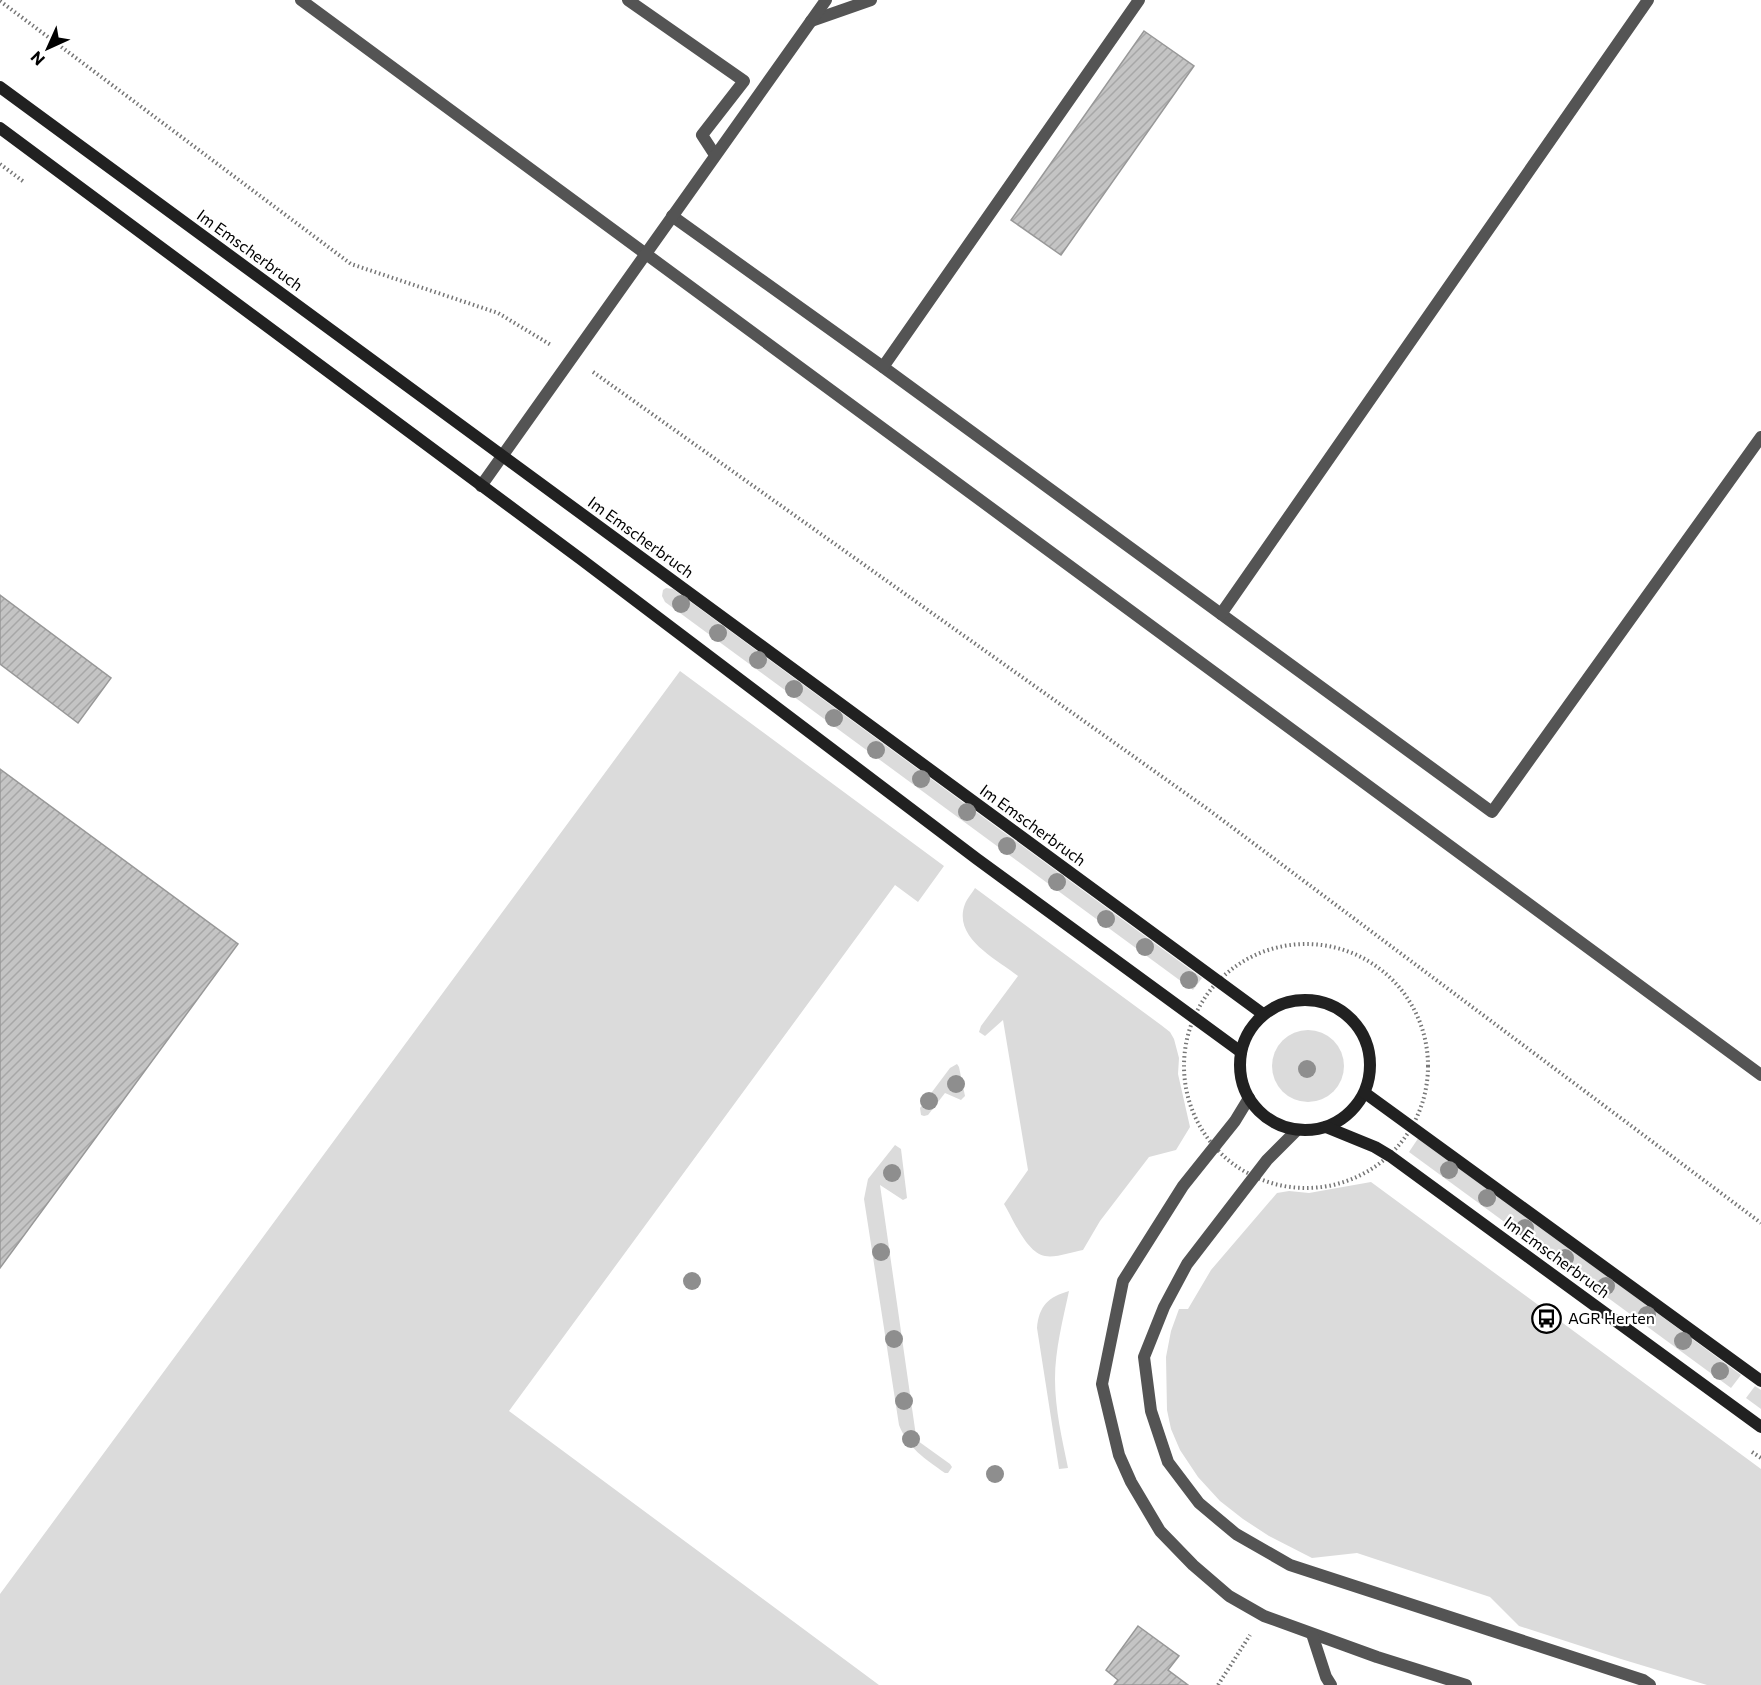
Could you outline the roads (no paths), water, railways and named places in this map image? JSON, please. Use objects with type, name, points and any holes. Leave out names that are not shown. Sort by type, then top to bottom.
[{"type":"main road","name":"Im Emscherbruch","points":[[0,87],[1263,1014]]},
{"type":"main road","points":[[0,128],[977,859],[1240,1052]]},
{"type":"main road","name":"Im Emscherbruch","points":[[1319,1000],[1346,1013],[1364,1036],[1371,1065],[1365,1093],[1349,1114],[1326,1127],[1297,1130],[1272,1122],[1249,1098],[1240,1072],[1240,1052],[1248,1031],[1263,1014],[1289,1001],[1319,1000]]},
{"type":"main road","name":"Im Emscherbruch","points":[[1365,1093],[1761,1381]]},
{"type":"main road","name":"Im Emscherbruch","points":[[1326,1127],[1375,1147],[1390,1156],[1761,1427]]},
{"type":"lane","points":[[301,0],[1761,1075]]},
{"type":"lane","points":[[628,0],[744,81],[702,135],[715,154]]},
{"type":"lane","points":[[481,486],[826,0]]},
{"type":"lane","points":[[811,21],[871,0]]},
{"type":"lane","points":[[883,367],[1139,0]]},
{"type":"lane","points":[[1221,615],[1648,0]]},
{"type":"lane","points":[[672,216],[883,367],[1492,812],[1761,437]]},
{"type":"lane","points":[[1249,1098],[1235,1121],[1184,1186],[1123,1281],[1102,1384],[1119,1455],[1131,1482],[1160,1531],[1193,1565],[1229,1596],[1264,1616],[1377,1657],[1466,1685]]},
{"type":"lane","points":[[1297,1130],[1267,1160],[1187,1264],[1164,1307],[1144,1358],[1151,1411],[1168,1462],[1199,1503],[1236,1534],[1290,1565],[1643,1680],[1650,1685]]},
{"type":"lane","points":[[1312,1634],[1326,1677],[1331,1685]]},
{"type":"place","name":"AGR Herten","points":[[1547,1318]]}]
